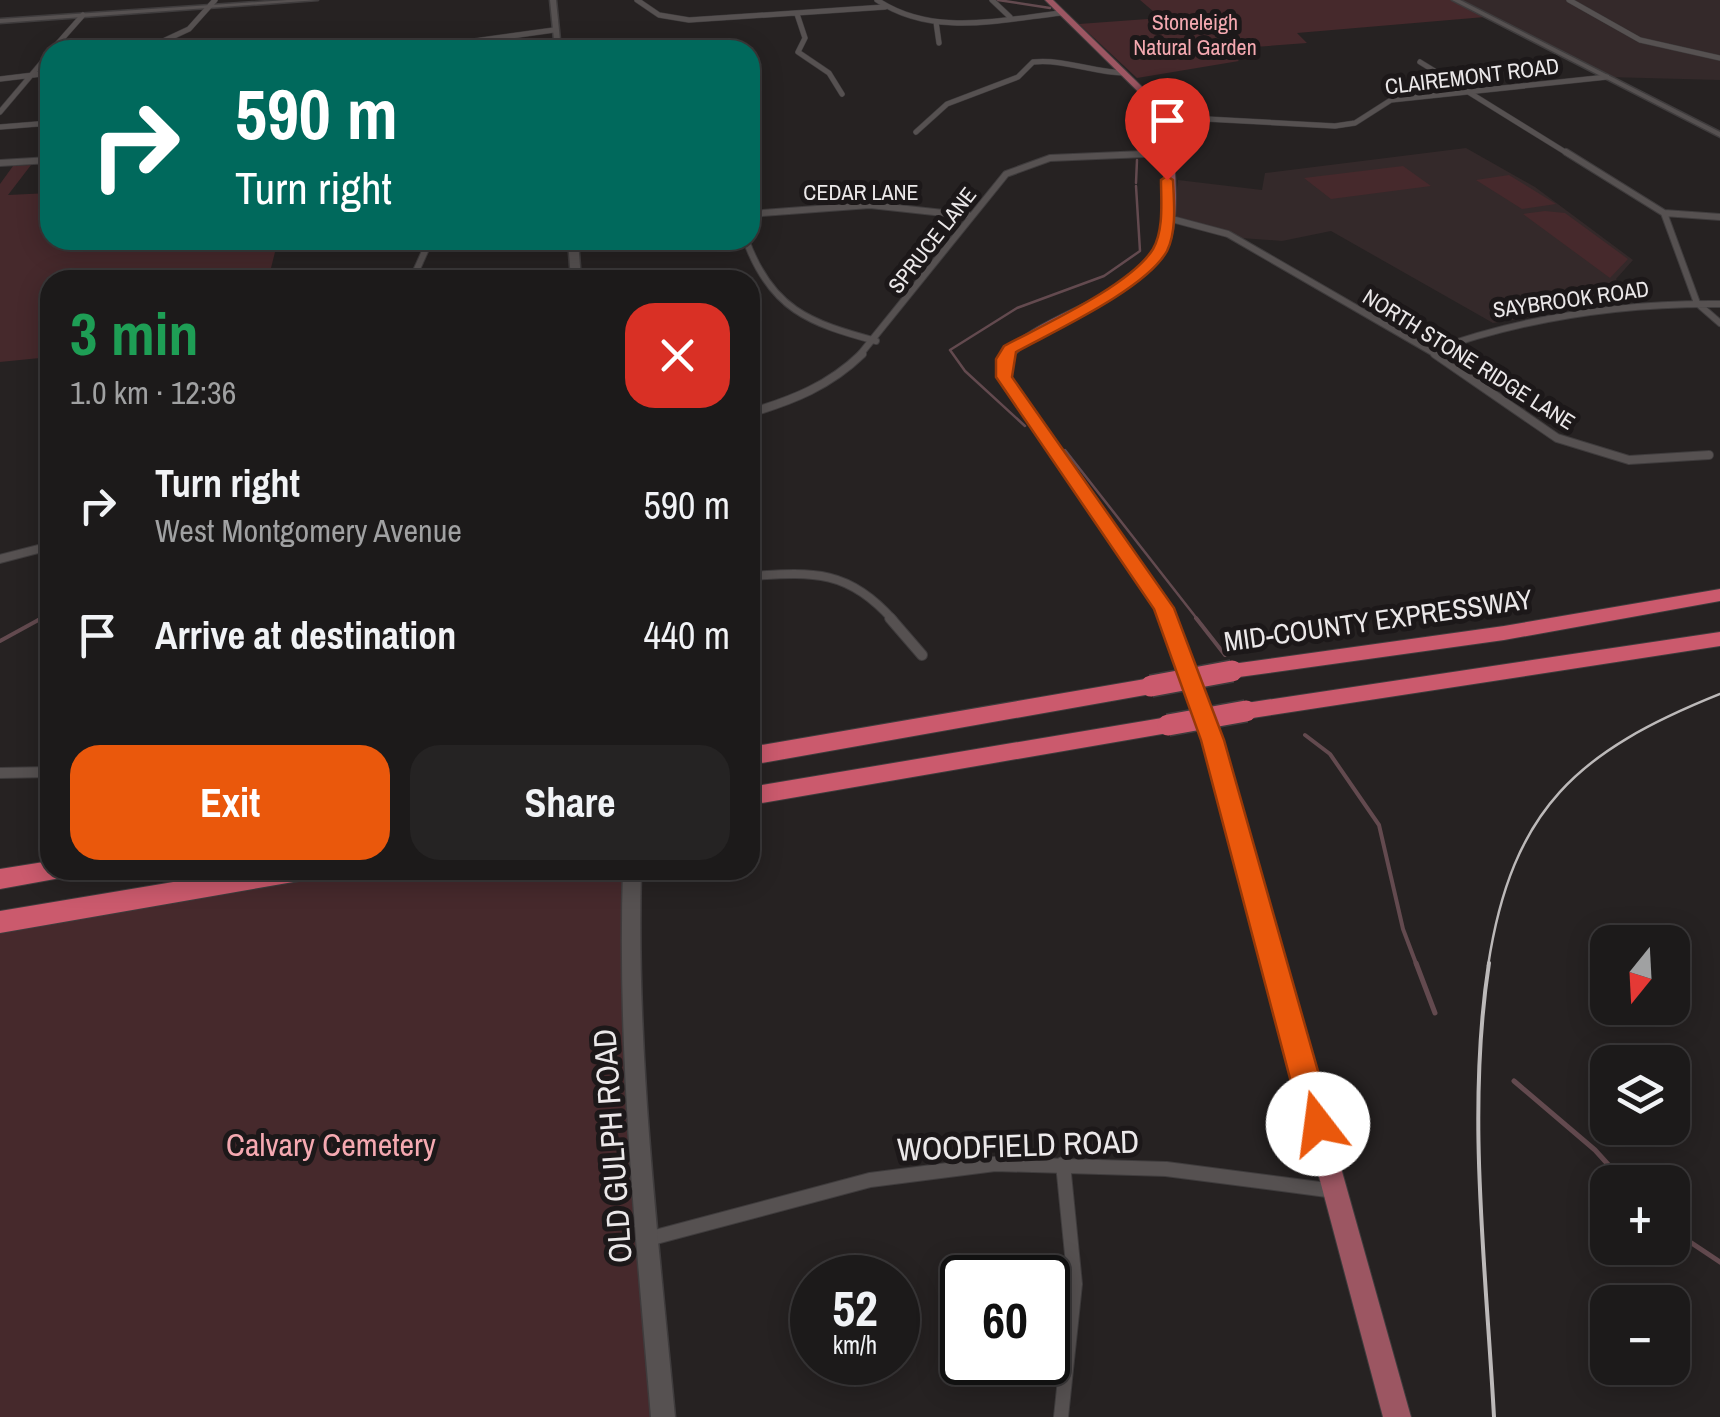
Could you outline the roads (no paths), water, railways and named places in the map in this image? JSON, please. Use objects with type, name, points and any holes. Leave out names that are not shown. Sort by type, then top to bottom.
[{"type":"highway","name":"MID-COUNTY EXPRESSWAY","points":[[760,754],[1232,672],[1504,633],[1720,596]]},
{"type":"highway","points":[[760,794],[1246,711],[1720,639]]},
{"type":"highway","points":[[0,880],[40,873]]},
{"type":"highway","points":[[0,922],[246,880]]},
{"type":"main road","points":[[1049,0],[1169,117],[1168,218],[1165,240],[1152,258],[1116,290],[1010,349],[1004,359],[1004,377],[1164,608],[1212,740],[1397,1417]]},
{"type":"street","points":[[0,20],[214,3],[315,0]]},
{"type":"street","points":[[553,0],[556,40]]},
{"type":"street","points":[[637,0],[658,14],[689,20],[885,8],[936,22],[1061,13]]},
{"type":"street","points":[[876,0],[885,8]]},
{"type":"street","points":[[992,0],[1010,18]]},
{"type":"street","points":[[1454,0],[1719,134]]},
{"type":"street","points":[[1569,0],[1640,40],[1720,58]]},
{"type":"street","points":[[168,40],[189,30],[214,3]]},
{"type":"street","points":[[797,14],[806,38],[798,52],[828,73],[842,94]]},
{"type":"street","points":[[61,40],[82,15]]},
{"type":"street","points":[[936,22],[939,43]]},
{"type":"street","points":[[482,40],[554,30]]},
{"type":"street","points":[[916,132],[946,104],[1018,77],[1033,62],[1058,60],[1089,72],[1124,72]]},
{"type":"street","points":[[1420,62],[1664,213],[1720,216]]},
{"type":"street","points":[[0,112],[40,65]]},
{"type":"street","points":[[0,78],[40,74]]},
{"type":"street","name":"CLAIREMONT ROAD","points":[[1169,117],[1335,126],[1355,123],[1391,100],[1607,77]]},
{"type":"street","points":[[0,127],[40,124]]},
{"type":"street","name":"SPRUCE LANE","points":[[760,410],[792,400],[838,377],[876,341],[1006,174],[1024,164],[1050,158],[1167,153]]},
{"type":"street","points":[[0,163],[40,161]]},
{"type":"street","name":"CEDAR LANE","points":[[760,213],[870,205],[971,216]]},
{"type":"street","points":[[1664,213],[1697,304],[1720,323]]},
{"type":"street","name":"NORTH STONE RIDGE LANE","points":[[1168,218],[1229,234],[1431,351],[1542,430],[1578,447],[1650,462],[1708,456]]},
{"type":"street","points":[[760,278],[781,304],[824,326],[876,341]]},
{"type":"street","name":"SAYBROOK ROAD","points":[[1431,351],[1493,326],[1634,304],[1720,304]]},
{"type":"street","points":[[0,559],[40,549]]},
{"type":"street","points":[[760,575],[822,572],[848,578],[868,591],[922,655]]},
{"type":"street","points":[[0,773],[40,772]]},
{"type":"street","name":"OLD GULPH ROAD","points":[[631,880],[634,1071],[663,1417]]},
{"type":"street","points":[[1061,1417],[1074,1284],[1064,1164]]},
{"type":"street","name":"WOODFIELD ROAD","points":[[648,1238],[880,1177],[1064,1164],[1228,1174],[1336,1191]]},
{"type":"waterway","points":[[998,0],[1050,8]]},
{"type":"waterway","points":[[1136,183],[1137,160]]},
{"type":"waterway","points":[[1025,426],[965,371],[950,350],[1017,308],[1104,276],[1140,251],[1136,186]]},
{"type":"waterway","points":[[1065,450],[1198,620]]},
{"type":"waterway","points":[[1196,618],[1225,655]]},
{"type":"waterway","points":[[0,641],[40,619]]},
{"type":"waterway","points":[[1305,735],[1330,754],[1379,825],[1403,929],[1417,966]]},
{"type":"waterway","points":[[1416,963],[1435,1013]]},
{"type":"waterway","points":[[1514,1081],[1609,1165]]},
{"type":"waterway","points":[[1690,1242],[1720,1262]]},
{"type":"tram line","points":[[1488,966],[1499,911],[1514,865],[1535,826],[1560,792],[1591,763],[1627,738],[1720,694]]},
{"type":"tram line","points":[[1489,963],[1482,1019],[1478,1132],[1494,1417]]},
{"type":"park label","name":"Stoneleigh Natural Garden","points":[[1195,34]]},
{"type":"park label","name":"Calvary Cemetery","points":[[331,1144]]}]
